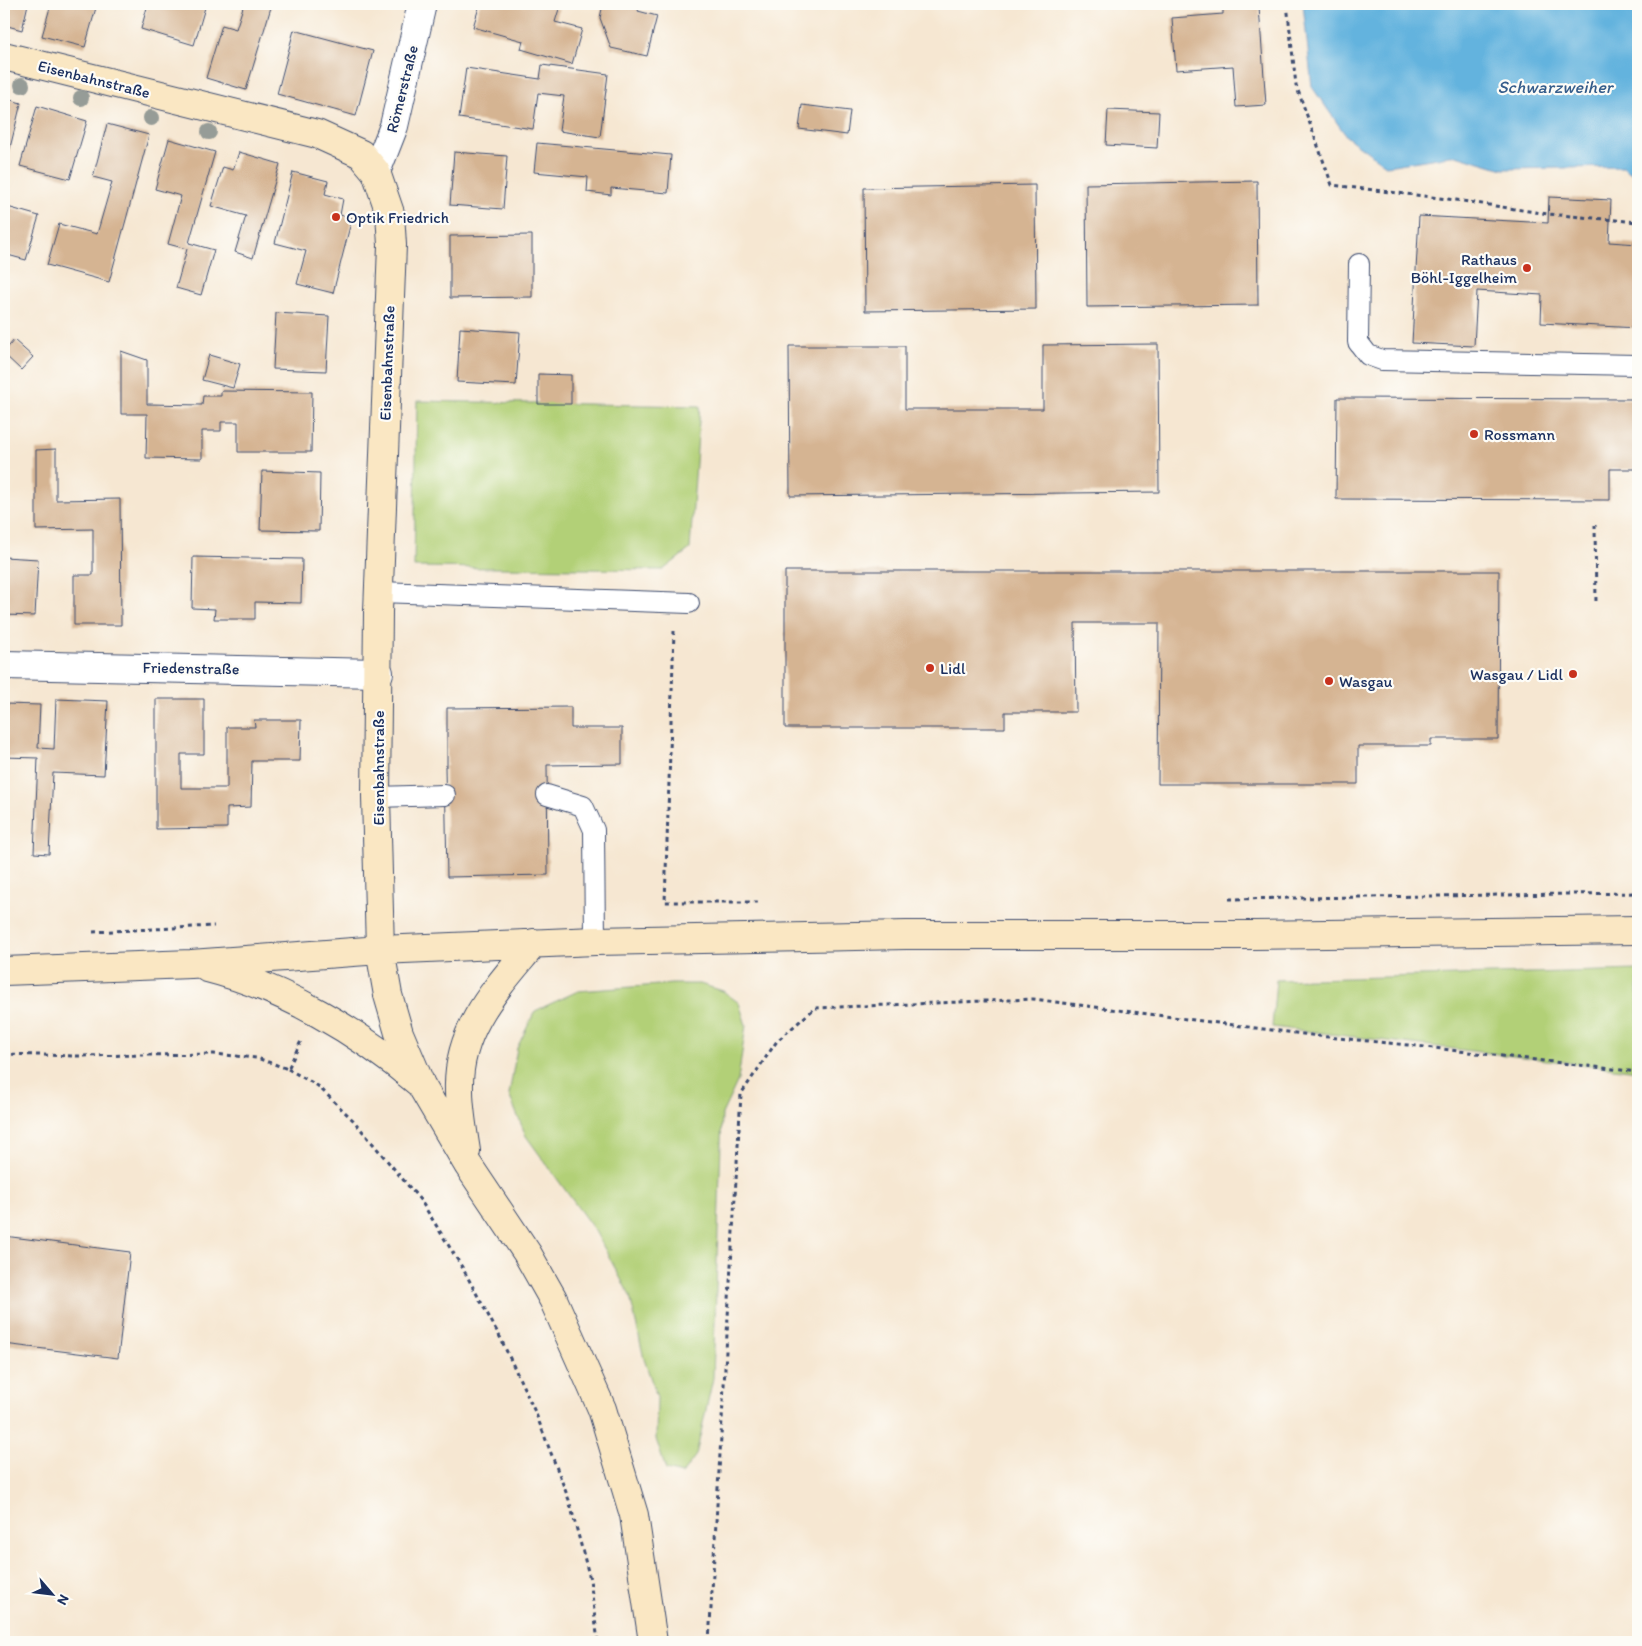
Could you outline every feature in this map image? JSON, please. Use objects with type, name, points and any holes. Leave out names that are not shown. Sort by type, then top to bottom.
[{"type":"main road","name":"Eisenbahnstraße","points":[[4,56],[317,134],[361,154],[376,172],[390,213],[392,245],[379,592],[376,796],[380,950],[388,995],[399,1033],[421,1085]]},
{"type":"main road","points":[[4,971],[191,964],[380,950],[595,941],[906,934],[1254,935],[1638,930]]},
{"type":"main road","points":[[468,1165],[459,1088],[463,1054],[471,1028],[487,1001],[534,943]]},
{"type":"main road","points":[[191,964],[222,972],[275,990],[315,1012],[394,1063],[421,1085],[468,1165],[527,1253],[553,1299],[602,1408],[634,1515],[653,1642]]},
{"type":"street","name":"Römerstraße","points":[[376,172],[394,126],[422,4]]},
{"type":"street","name":"Friedenstraße","points":[[4,665],[379,673]]},
{"type":"lane","points":[[1359,264],[1358,342],[1368,355],[1382,360],[1638,365]]},
{"type":"lane","points":[[379,592],[689,603]]},
{"type":"lane","points":[[376,796],[445,795]]},
{"type":"lane","points":[[547,795],[583,806],[594,830],[595,941]]},
{"type":"path","points":[[1287,4],[1296,85],[1332,185],[1456,200],[1548,214],[1638,222]]},
{"type":"path","points":[[1595,525],[1596,604]]},
{"type":"path","points":[[674,629],[665,902],[765,902]]},
{"type":"path","points":[[1221,899],[1638,892]]},
{"type":"path","points":[[91,932],[216,926]]},
{"type":"path","points":[[708,1642],[741,1094],[777,1041],[815,1008],[1033,999],[1318,1036],[1638,1072]]},
{"type":"path","points":[[288,1069],[315,1012]]},
{"type":"path","points":[[4,1054],[76,1056],[214,1054],[256,1058],[288,1069],[318,1086],[353,1120],[421,1201],[462,1267],[500,1337],[536,1414],[569,1500],[590,1579],[598,1642]]},
{"type":"green space","points":[[417,401],[700,406],[690,549],[663,570],[414,567]]},
{"type":"green space","points":[[1638,970],[1638,1071],[1272,1027],[1276,980]]},
{"type":"green space","points":[[672,984],[700,984],[723,991],[739,1003],[746,1025],[738,1080],[722,1114],[713,1378],[696,1455],[682,1474],[666,1470],[656,1439],[657,1397],[644,1359],[630,1296],[595,1231],[526,1136],[509,1095],[517,1048],[535,1011],[578,991]]},
{"type":"water","name":"Schwarzweiher","points":[[1303,4],[1638,4],[1638,178],[1623,167],[1503,169],[1456,155],[1387,166],[1347,137],[1312,87]]},
{"type":"building","points":[[4,4],[28,4],[22,30],[4,25]]},
{"type":"building","points":[[51,4],[97,4],[85,47],[42,36]]},
{"type":"building","points":[[148,4],[206,4],[194,45],[141,29]]},
{"type":"building","points":[[244,4],[272,4],[246,90],[206,78],[222,25],[236,29]]},
{"type":"building","points":[[480,4],[541,4],[559,9],[555,22],[582,29],[572,64],[521,49],[523,41],[473,27]]},
{"type":"building","points":[[603,4],[640,4],[638,11],[657,16],[647,56],[611,48],[600,18]]},
{"type":"building","points":[[1259,7],[1266,105],[1236,107],[1233,66],[1176,70],[1172,18],[1223,14],[1223,9]]},
{"type":"building","points":[[294,30],[373,51],[356,116],[277,94]]},
{"type":"building","points":[[542,65],[608,74],[600,137],[559,131],[564,96],[538,93],[533,129],[459,118],[466,68],[540,79]]},
{"type":"building","points":[[4,98],[21,103],[7,160],[4,160]]},
{"type":"building","points":[[802,105],[850,111],[847,135],[799,129]]},
{"type":"building","points":[[37,106],[87,121],[70,179],[20,166]]},
{"type":"building","points":[[1108,110],[1159,112],[1157,148],[1106,145]]},
{"type":"building","points":[[107,124],[149,135],[109,282],[47,265],[59,224],[97,234],[112,182],[93,177]]},
{"type":"building","points":[[169,139],[215,152],[189,243],[214,250],[201,295],[176,288],[187,249],[168,244],[181,196],[155,189]]},
{"type":"building","points":[[537,143],[671,155],[668,193],[611,188],[611,195],[587,192],[588,177],[534,172]]},
{"type":"building","points":[[239,152],[280,164],[253,258],[235,252],[246,216],[211,206],[223,167],[233,170]]},
{"type":"building","points":[[454,152],[507,156],[503,209],[450,205]]},
{"type":"building","points":[[293,172],[328,181],[325,194],[343,199],[340,215],[352,218],[333,293],[297,284],[306,251],[275,243]]},
{"type":"building","points":[[1257,181],[1258,305],[1087,307],[1086,184]]},
{"type":"building","points":[[1035,185],[1036,309],[865,311],[864,188]]},
{"type":"building","name":"Rathaus Böhl-Iggelheim","points":[[1549,197],[1611,200],[1609,242],[1638,244],[1638,328],[1541,323],[1542,295],[1477,291],[1474,346],[1412,343],[1419,216],[1548,223]]},
{"type":"building","points":[[4,206],[39,216],[26,260],[4,254]]},
{"type":"building","points":[[532,235],[532,297],[450,298],[450,236]]},
{"type":"building","points":[[276,313],[329,316],[326,371],[273,369]]},
{"type":"building","points":[[460,328],[520,332],[516,385],[457,382]]},
{"type":"building","points":[[14,340],[33,357],[21,370],[4,354]]},
{"type":"building","points":[[1158,344],[1159,492],[790,496],[789,346],[905,346],[905,409],[1043,409],[1043,345]]},
{"type":"building","points":[[121,351],[147,360],[147,404],[202,405],[203,396],[221,396],[221,391],[312,392],[311,452],[238,452],[238,422],[221,422],[221,431],[202,431],[202,459],[146,458],[147,414],[121,414]]},
{"type":"building","points":[[209,355],[240,364],[233,388],[202,380]]},
{"type":"building","points":[[538,374],[571,375],[571,404],[538,404]]},
{"type":"building","name":"Rossmann","points":[[1337,398],[1638,399],[1638,469],[1610,469],[1610,500],[1336,499]]},
{"type":"building","points":[[56,449],[56,500],[120,499],[121,625],[74,625],[74,575],[93,575],[93,529],[36,530],[36,450]]},
{"type":"building","points":[[262,471],[320,473],[319,531],[260,530]]},
{"type":"building","points":[[4,557],[38,559],[35,616],[4,615]]},
{"type":"building","points":[[193,557],[302,559],[301,603],[255,602],[255,619],[214,619],[215,609],[192,608]]},
{"type":"building","name":"Wasgau","points":[[785,571],[1499,571],[1498,739],[1431,739],[1431,746],[1358,746],[1358,784],[1158,784],[1159,623],[1075,623],[1076,712],[1005,712],[1005,728],[785,728]]},
{"type":"building","points":[[56,699],[108,701],[104,775],[53,773],[49,854],[34,853],[38,758],[4,757],[4,704],[40,705],[38,748],[54,749]]},
{"type":"building","points":[[156,699],[204,699],[204,754],[181,754],[181,788],[227,788],[227,727],[255,727],[254,720],[301,720],[300,761],[252,761],[251,807],[227,808],[227,828],[156,829]]},
{"type":"building","points":[[571,707],[571,728],[622,728],[622,764],[547,765],[548,875],[447,877],[445,766],[447,766],[447,708]]},
{"type":"building","points":[[4,1236],[130,1252],[118,1358],[4,1344]]},
{"type":"place","name":"Optik Friedrich","points":[[336,217]]},
{"type":"place","name":"Rathaus Böhl-Iggelheim","points":[[1527,268]]},
{"type":"place","name":"Rossmann","points":[[1474,434]]},
{"type":"place","name":"Lidl","points":[[930,668]]},
{"type":"place","name":"Wasgau / Lidl","points":[[1573,674]]},
{"type":"place","name":"Wasgau","points":[[1329,681]]}]
